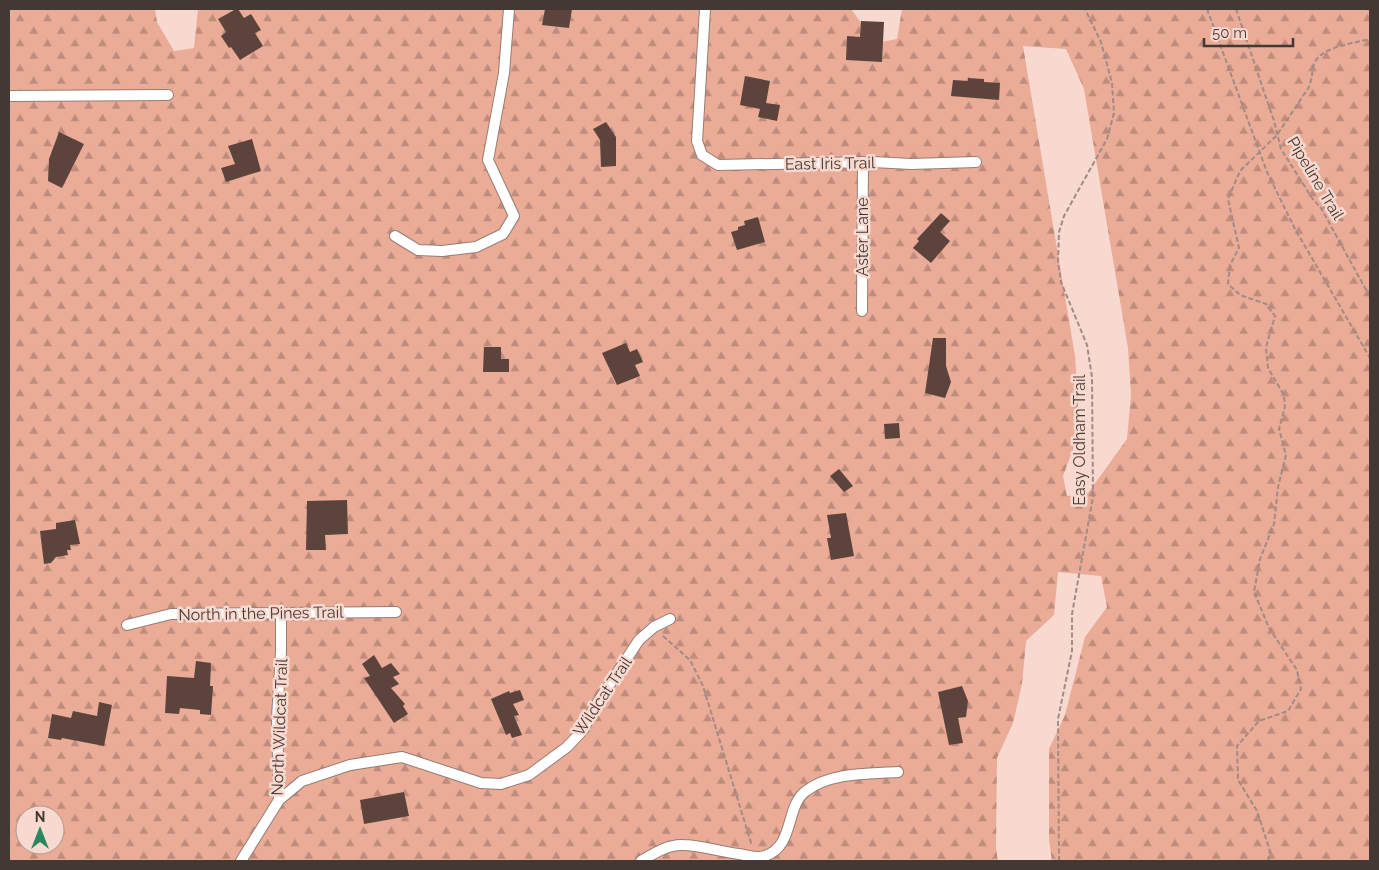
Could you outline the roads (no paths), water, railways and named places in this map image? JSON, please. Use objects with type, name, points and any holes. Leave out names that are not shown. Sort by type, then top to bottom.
[{"type":"street","points":[[395,236],[418,250],[442,251],[476,247],[504,234],[514,216],[488,160],[504,73],[509,9]]},
{"type":"street","name":"East Iris Trail","points":[[705,9],[697,141],[702,155],[718,165],[976,162]]},
{"type":"street","points":[[9,96],[168,96]]},
{"type":"street","name":"Aster Lane","points":[[862,162],[862,311]]},
{"type":"street","name":"North Wildcat Trail","points":[[241,861],[279,800],[277,718],[281,612]]},
{"type":"street","name":"North in the Pines Trail","points":[[127,625],[171,614],[396,612]]},
{"type":"street","name":"Wildcat Trail","points":[[279,800],[302,781],[350,765],[402,757],[482,783],[501,784],[529,775],[566,747],[583,730],[596,704],[639,640],[654,627],[670,619]]},
{"type":"street","points":[[641,861],[660,850],[681,844],[764,856],[774,851],[784,839],[798,800],[805,791],[840,776],[898,772]]}]
